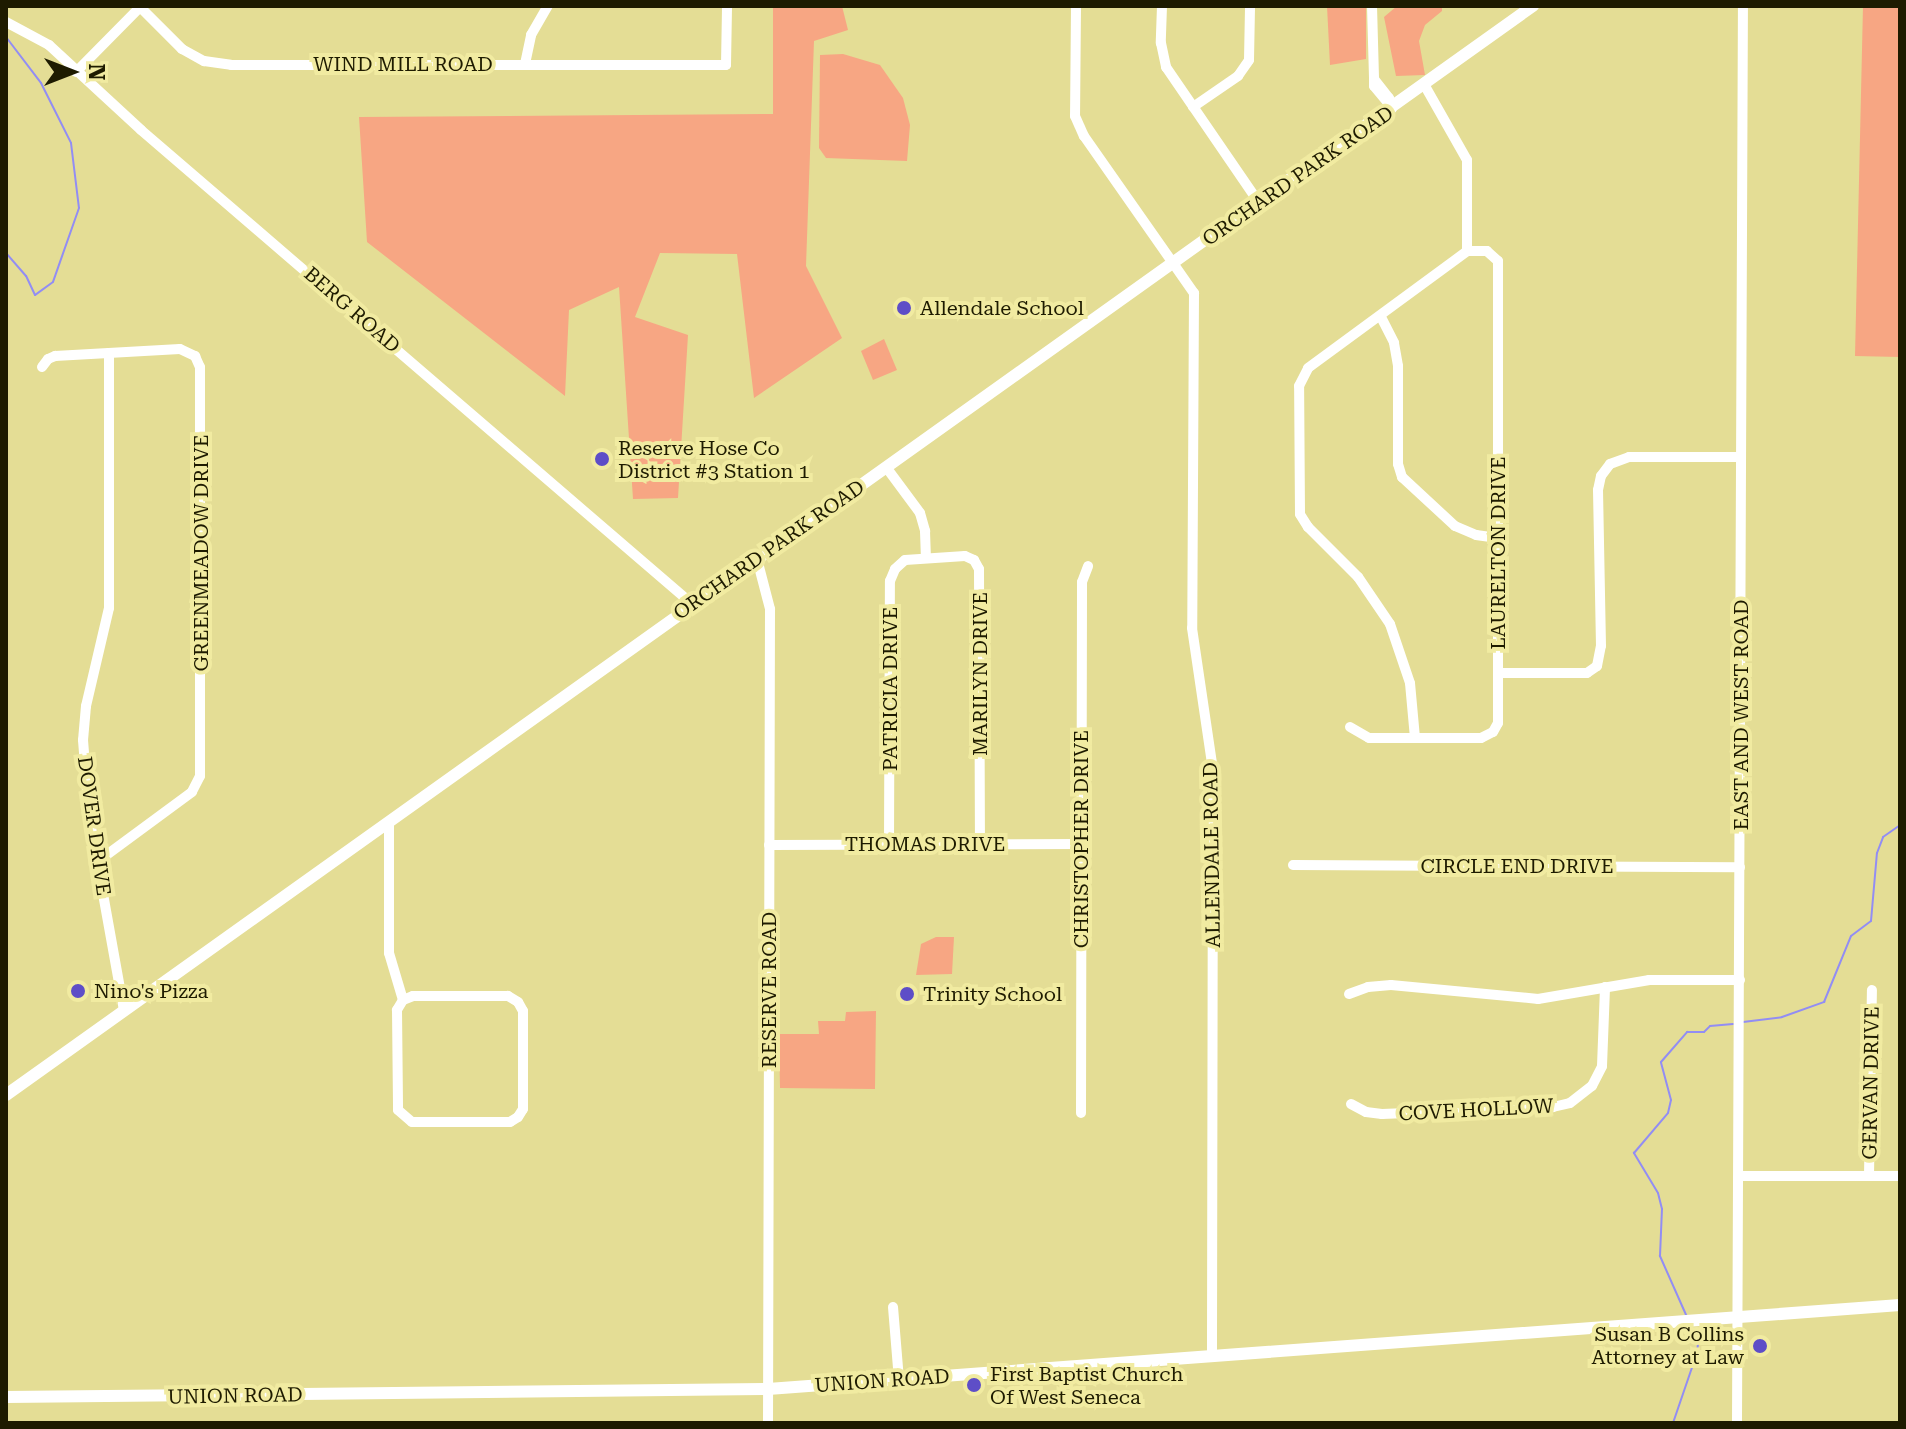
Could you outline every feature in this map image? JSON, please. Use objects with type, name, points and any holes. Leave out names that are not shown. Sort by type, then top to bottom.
[{"type":"main road","name":"ORCHARD PARK ROAD","points":[[6,1095],[1174,264],[1390,106],[1425,86],[1533,6]]},
{"type":"main road","name":"UNION ROAD","points":[[6,1397],[768,1389],[1900,1305]]},
{"type":"street","points":[[525,64],[531,35],[548,6]]},
{"type":"street","name":"WIND MILL ROAD","points":[[142,7],[192,56],[217,63],[726,65],[727,6]]},
{"type":"street","name":"ALLENDALE ROAD","points":[[1076,6],[1075,116],[1084,136],[1194,293],[1192,628],[1213,770],[1212,1357]]},
{"type":"street","points":[[1162,6],[1161,43],[1166,67],[1259,203]]},
{"type":"street","points":[[1193,107],[1238,76],[1249,60],[1250,6]]},
{"type":"street","points":[[1372,6],[1374,79],[1389,98],[1390,106]]},
{"type":"street","name":"EAST AND WEST ROAD","points":[[1737,1423],[1743,6]]},
{"type":"street","points":[[76,72],[142,7]]},
{"type":"street","name":"BERG ROAD","points":[[6,22],[49,45],[76,72],[692,604]]},
{"type":"street","points":[[1415,738],[1410,683],[1390,624],[1358,577],[1308,527],[1299,509],[1300,379],[1308,368],[1467,251],[1467,160],[1425,86]]},
{"type":"street","name":"LAURELTON DRIVE","points":[[1350,727],[1369,738],[1481,738],[1493,732],[1498,723],[1498,261],[1487,251],[1467,251]]},
{"type":"street","points":[[1381,317],[1394,343],[1398,366],[1398,464],[1402,477],[1455,526],[1476,535],[1498,538]]},
{"type":"street","name":"GREENMEADOW DRIVE","points":[[42,367],[55,356],[185,349],[195,356],[200,367],[201,771],[192,792],[97,862]]},
{"type":"street","name":"DOVER DRIVE","points":[[109,353],[109,608],[86,706],[83,740],[85,791],[124,1011]]},
{"type":"street","points":[[1498,673],[1587,673],[1597,666],[1601,646],[1598,490],[1601,476],[1610,464],[1629,457],[1741,457]]},
{"type":"street","points":[[886,467],[920,513],[925,531],[926,557]]},
{"type":"street","name":"MARILYN DRIVE","points":[[926,557],[969,557],[979,569],[980,844]]},
{"type":"street","name":"PATRICIA DRIVE","points":[[889,845],[890,581],[900,564],[926,557]]},
{"type":"street","name":"RESERVE ROAD","points":[[757,559],[770,609],[768,1423]]},
{"type":"street","name":"CHRISTOPHER DRIVE","points":[[1081,1113],[1082,582],[1088,566]]},
{"type":"street","points":[[389,822],[389,953],[403,1000],[397,1010],[398,1110],[403,1118],[412,1122],[510,1122],[518,1117],[523,1109],[523,1011],[518,1002],[508,996],[413,996],[403,1000]]},
{"type":"street","name":"THOMAS DRIVE","points":[[769,845],[1082,844]]},
{"type":"street","name":"CIRCLE END DRIVE","points":[[1293,865],[1740,867]]},
{"type":"street","points":[[1349,994],[1368,987],[1391,985],[1538,999],[1665,979],[1740,980]]},
{"type":"street","name":"COVE HOLLOW","points":[[1351,1104],[1382,1114],[1553,1107],[1570,1103],[1592,1086],[1602,1066],[1605,987]]},
{"type":"street","name":"GERVAN DRIVE","points":[[1869,1176],[1872,990]]},
{"type":"street","points":[[1739,1176],[1900,1176]]},
{"type":"street","points":[[893,1307],[899,1380]]},
{"type":"shaded area","points":[[773,6],[842,6],[848,30],[814,41],[806,266],[842,338],[754,398],[737,254],[660,253],[635,317],[688,335],[678,498],[633,499],[619,287],[569,310],[565,396],[367,242],[359,117],[773,114]]},
{"type":"shaded area","points":[[1327,6],[1366,6],[1366,59],[1330,65]]},
{"type":"shaded area","points":[[1397,6],[1442,6],[1442,11],[1425,25],[1419,41],[1425,75],[1396,76],[1384,17]]},
{"type":"shaded area","points":[[1863,6],[1900,6],[1900,357],[1855,356]]},
{"type":"shaded area","points":[[843,54],[880,65],[903,98],[910,125],[907,161],[826,158],[819,148],[820,55]]},
{"type":"shaded area","points":[[884,339],[897,370],[873,380],[861,351]]},
{"type":"shaded area","points":[[936,937],[954,937],[952,974],[916,975],[921,944]]},
{"type":"shaded area","points":[[876,1011],[875,1089],[780,1088],[779,1034],[819,1034],[818,1021],[845,1021],[846,1012]]},
{"type":"waterway","points":[[6,37],[41,83],[71,143],[79,208],[53,282],[35,295],[26,276],[6,253]]},
{"type":"waterway","points":[[1743,1022],[1782,1017],[1824,1002],[1851,936],[1871,921],[1877,853],[1883,837],[1900,825]]},
{"type":"waterway","points":[[1687,1317],[1660,1256],[1662,1209],[1658,1193],[1634,1153],[1668,1113],[1671,1100],[1661,1062],[1687,1032],[1704,1032],[1710,1026],[1733,1024]]},
{"type":"waterway","points":[[1673,1423],[1697,1353],[1698,1343],[1691,1326]]},
{"type":"place","name":"Allendale School","points":[[904,308]]},
{"type":"place","name":"Reserve Hose Co District #3 Station 1","points":[[602,459]]},
{"type":"place","name":"Nino's Pizza","points":[[78,991]]},
{"type":"place","name":"Trinity School","points":[[907,994]]},
{"type":"place","name":"Susan B Collins Attorney at Law","points":[[1760,1346]]},
{"type":"place","name":"First Baptist Church Of West Seneca","points":[[974,1385]]}]
